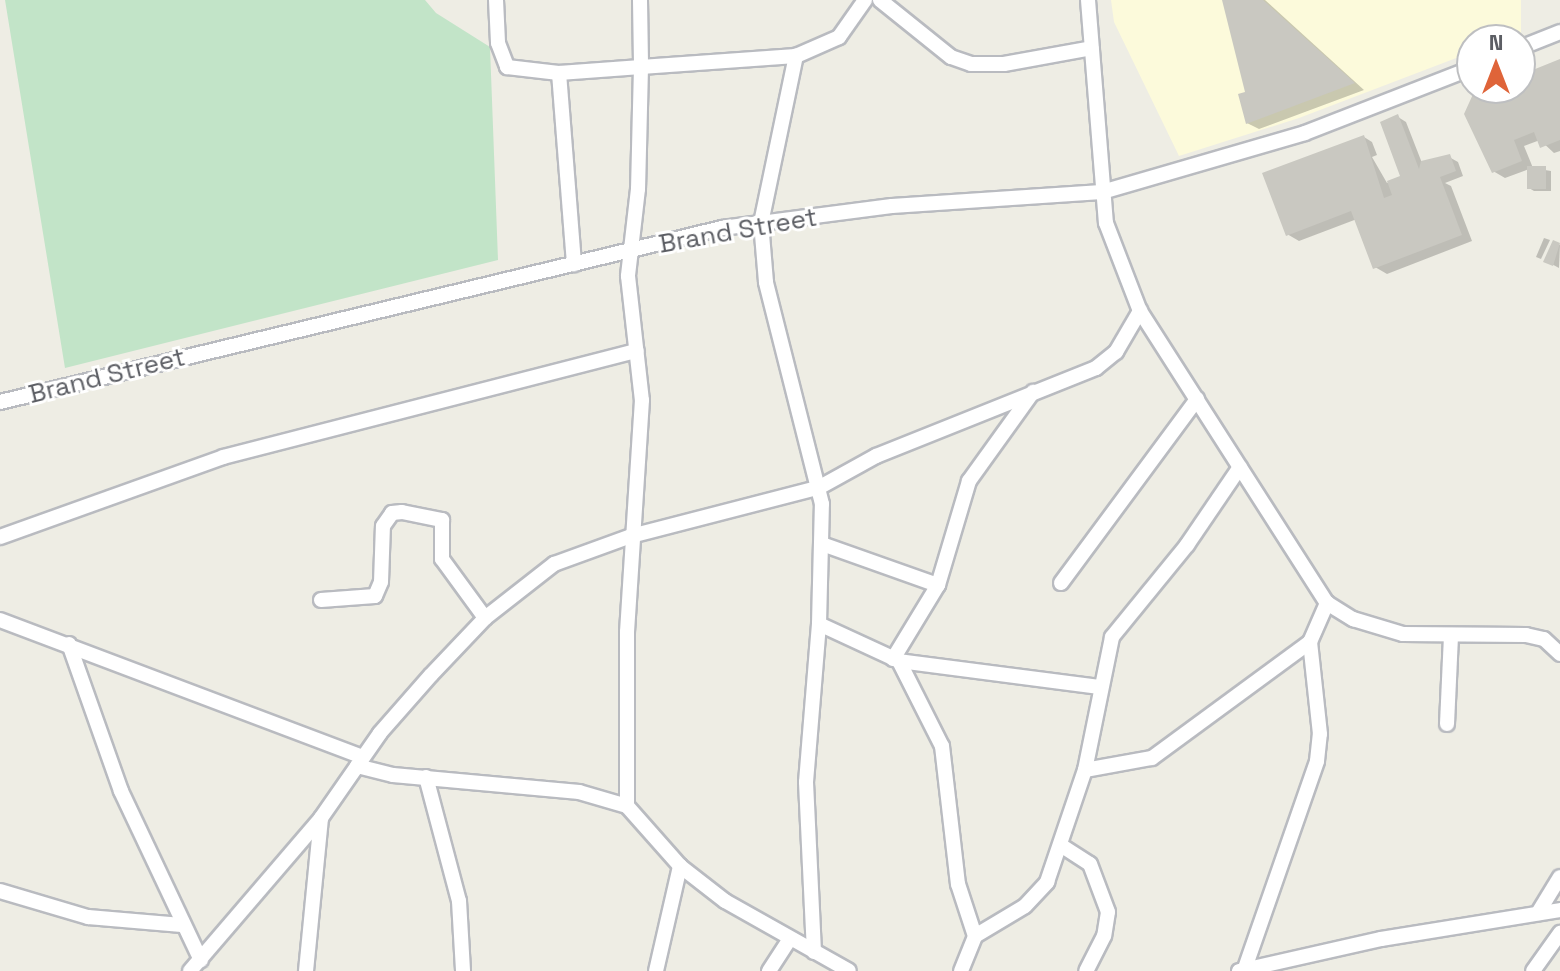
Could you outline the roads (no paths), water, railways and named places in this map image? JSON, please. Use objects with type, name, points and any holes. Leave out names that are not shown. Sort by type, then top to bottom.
[{"type":"street","points":[[496,0],[498,43],[507,67],[559,73],[796,56],[839,37],[865,0]]},
{"type":"street","points":[[627,806],[631,536],[642,400],[629,291],[641,67],[640,0]]},
{"type":"street","points":[[880,0],[951,57],[971,64],[1004,64],[1092,48]]},
{"type":"street","points":[[1088,0],[1106,223],[1140,311],[1327,603],[1377,628],[1416,637],[1526,635],[1544,639],[1560,654]]},
{"type":"street","points":[[1536,42],[1560,32]]},
{"type":"street","points":[[796,56],[761,223],[766,282],[820,487],[822,544],[819,624],[806,782],[814,952]]},
{"type":"street","points":[[559,73],[574,264]]},
{"type":"street","name":"Brand Street","points":[[0,402],[574,264],[761,223],[892,206],[1102,192],[1305,133],[1456,74]]},
{"type":"street","points":[[196,966],[321,818],[360,762],[485,618],[554,564],[631,536],[820,487],[876,456],[1096,368],[1116,352],[1140,311]]},
{"type":"street","points":[[0,537],[223,457],[637,351]]},
{"type":"street","points":[[896,660],[938,585],[969,481],[1033,392]]},
{"type":"street","points":[[1061,583],[1197,399]]},
{"type":"street","points":[[961,971],[975,936],[1034,898],[1047,882],[1062,846],[1085,770],[1098,687],[1120,623],[1187,545],[1240,467]]},
{"type":"street","points":[[321,600],[375,596],[381,582],[383,526],[392,513],[402,512],[442,520],[442,559],[485,618]]},
{"type":"street","points":[[822,544],[938,585]]},
{"type":"street","points":[[1242,971],[1317,761],[1320,734],[1310,642],[1327,603]]},
{"type":"street","points":[[0,620],[69,644],[360,762],[426,777],[579,792],[627,806],[680,866],[789,940],[849,971]]},
{"type":"street","points":[[819,624],[896,660],[1098,687]]},
{"type":"street","points":[[1447,724],[1451,636]]},
{"type":"street","points":[[1085,770],[1152,758],[1310,642]]},
{"type":"street","points":[[69,644],[121,791],[182,925],[196,966]]},
{"type":"street","points":[[896,660],[942,746],[958,884],[975,936]]},
{"type":"street","points":[[426,777],[459,901],[463,971]]},
{"type":"street","points":[[306,971],[321,818]]},
{"type":"street","points":[[1062,846],[1090,864],[1108,912],[1104,936],[1086,971]]},
{"type":"street","points":[[656,971],[680,866]]},
{"type":"street","points":[[1538,913],[1560,877]]},
{"type":"street","points":[[0,891],[88,917],[182,925]]},
{"type":"street","points":[[1242,971],[1560,910]]},
{"type":"street","points":[[1533,971],[1560,933]]},
{"type":"street","points":[[769,971],[789,940]]}]
